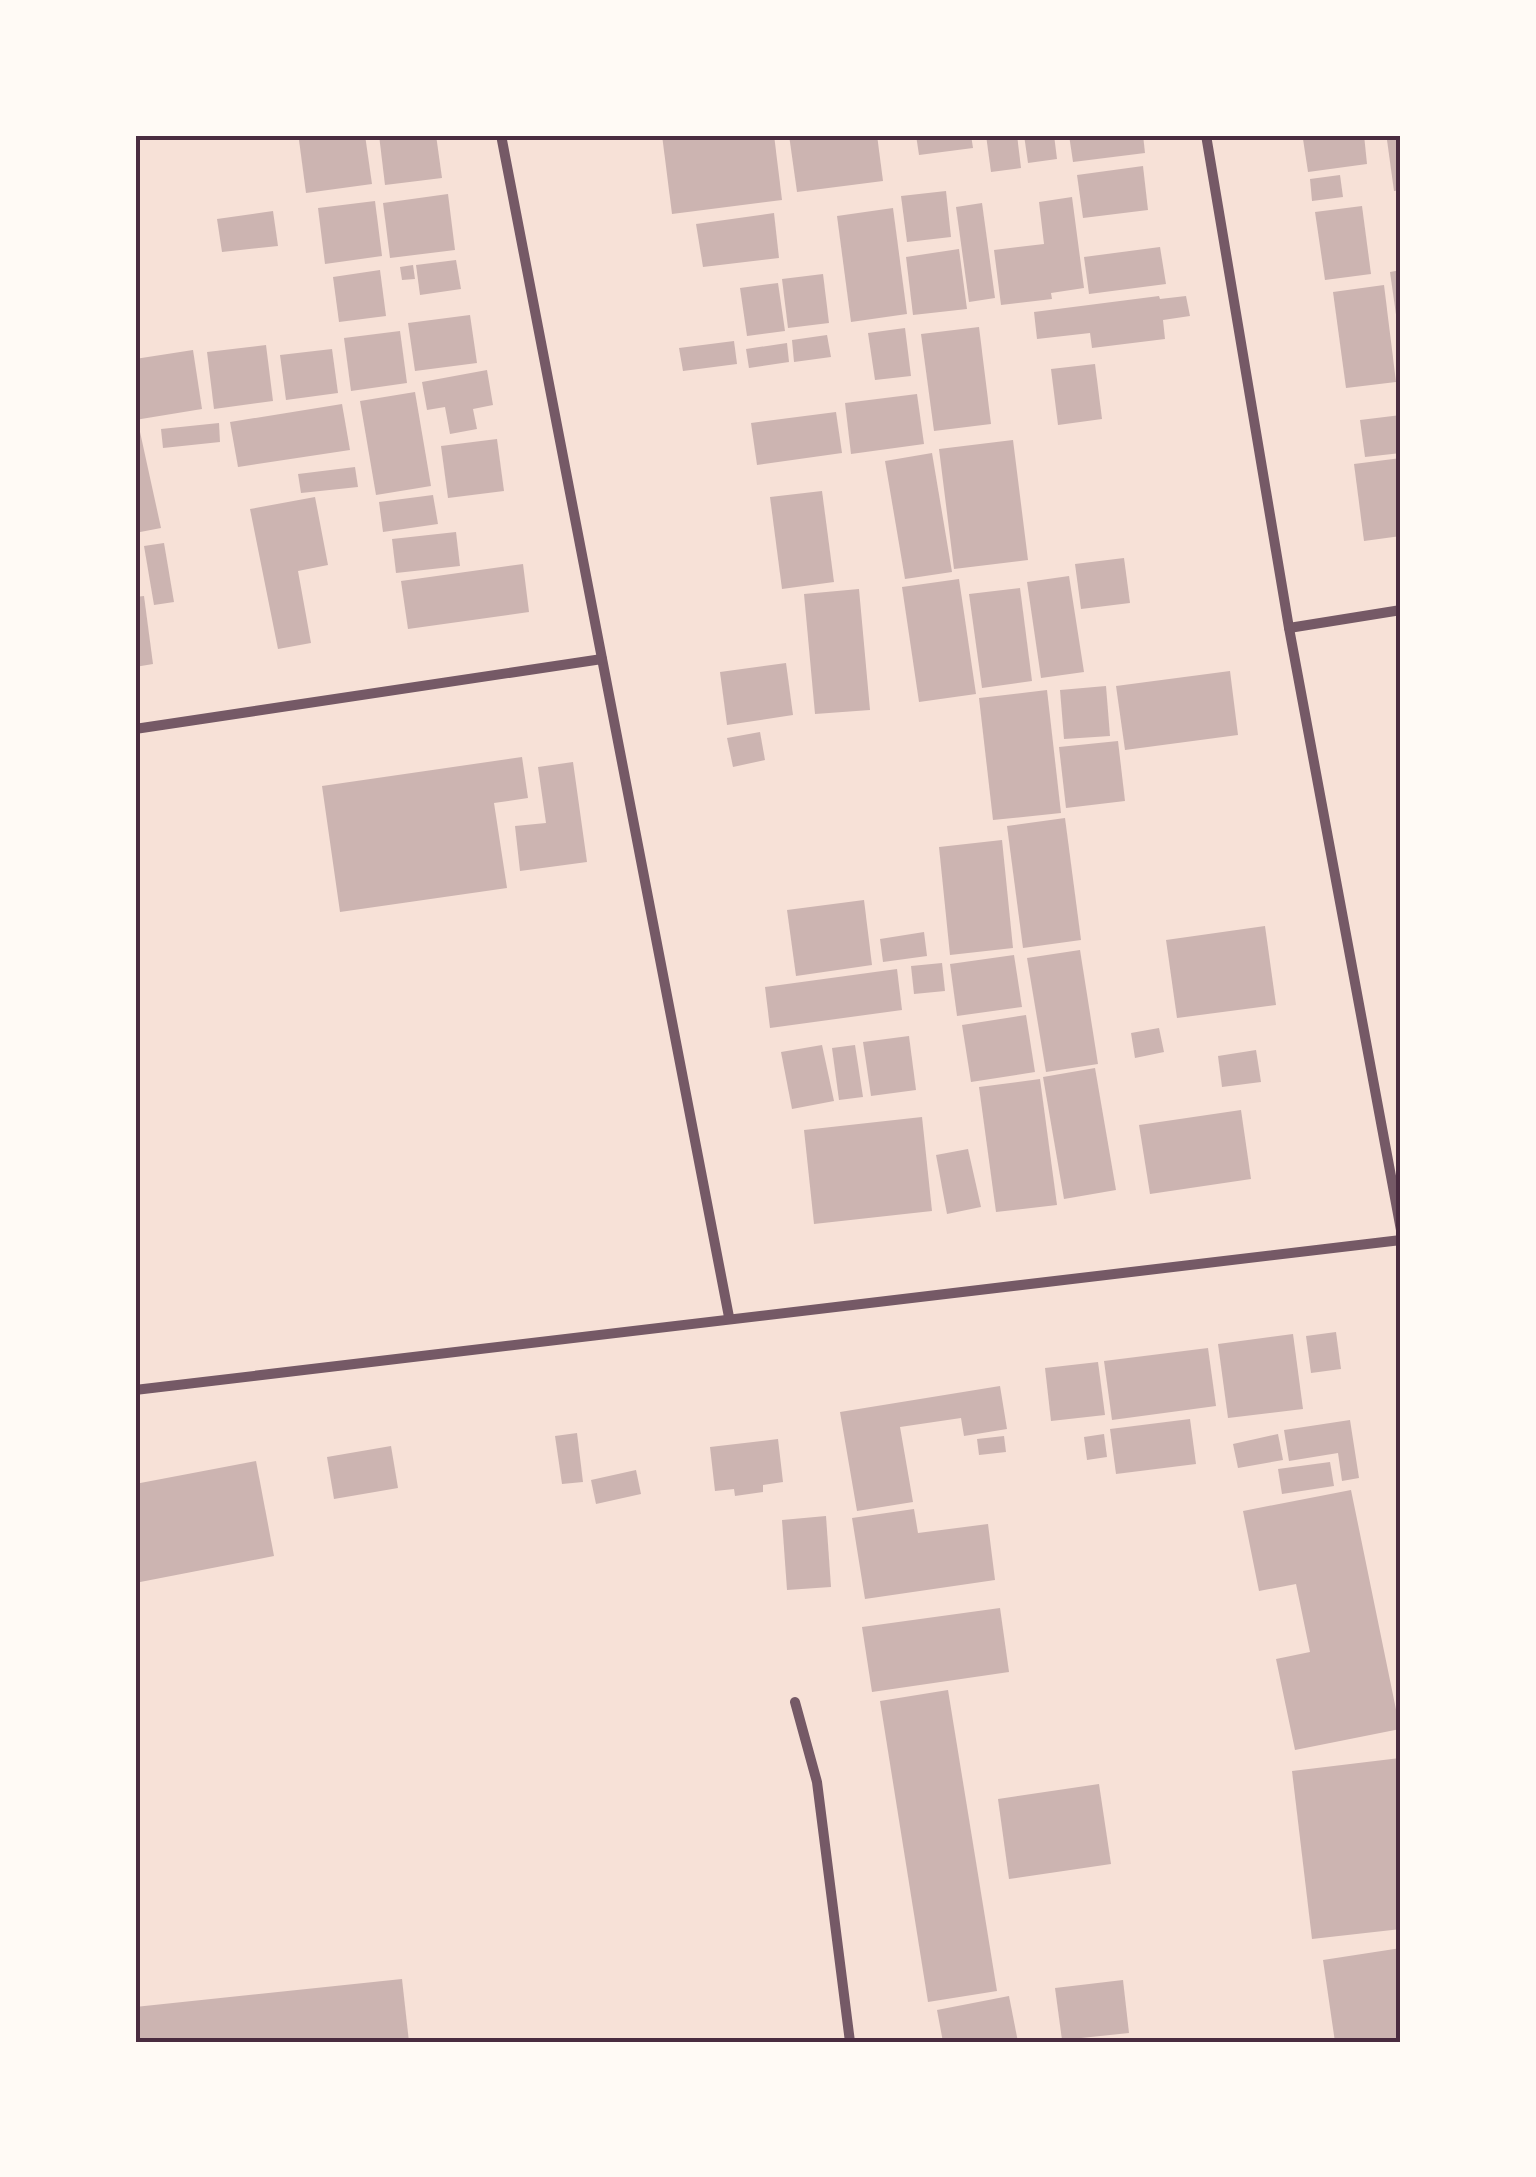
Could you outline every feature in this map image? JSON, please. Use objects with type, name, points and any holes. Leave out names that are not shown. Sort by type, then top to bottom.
[{"type":"street","points":[[501,135],[729,1317]]},
{"type":"street","points":[[1206,135],[1289,628],[1401,1230]]},
{"type":"street","points":[[1289,628],[1401,610]]},
{"type":"street","points":[[135,729],[602,659]]},
{"type":"street","points":[[135,1390],[1401,1240]]},
{"type":"street","points":[[796,1702],[817,1782],[850,2042]]},
{"type":"building","points":[[365,135],[372,184],[306,193],[299,140]]},
{"type":"building","points":[[379,135],[436,135],[442,178],[385,185]]},
{"type":"building","points":[[662,135],[774,135],[782,200],[672,214]]},
{"type":"building","points":[[789,135],[877,135],[883,181],[797,192]]},
{"type":"building","points":[[916,135],[971,135],[973,148],[919,155]]},
{"type":"building","points":[[986,135],[1017,135],[1021,168],[991,172]]},
{"type":"building","points":[[1024,135],[1054,135],[1057,159],[1028,163]]},
{"type":"building","points":[[1069,135],[1143,135],[1145,153],[1073,162]]},
{"type":"building","points":[[1364,135],[1367,164],[1308,172],[1303,139]]},
{"type":"building","points":[[1401,138],[1401,190],[1394,191],[1387,140]]},
{"type":"building","points":[[1143,166],[1148,210],[1083,218],[1077,175]]},
{"type":"building","points":[[1340,175],[1343,197],[1312,201],[1310,179]]},
{"type":"building","points":[[946,191],[951,237],[907,242],[901,196]]},
{"type":"building","points":[[448,194],[455,250],[390,258],[383,203]]},
{"type":"building","points":[[1072,197],[1084,288],[1051,293],[1052,299],[1001,305],[994,250],[1044,244],[1039,202]]},
{"type":"building","points":[[375,201],[382,256],[325,264],[318,208]]},
{"type":"building","points":[[982,203],[995,298],[969,302],[956,207]]},
{"type":"building","points":[[1362,206],[1371,274],[1325,280],[1315,212]]},
{"type":"building","points":[[893,208],[907,314],[851,322],[837,216]]},
{"type":"building","points":[[273,211],[278,246],[222,252],[217,219]]},
{"type":"building","points":[[774,213],[779,258],[703,267],[696,224]]},
{"type":"building","points":[[1160,247],[1166,284],[1089,294],[1084,257]]},
{"type":"building","points":[[959,249],[967,309],[913,315],[906,257]]},
{"type":"building","points":[[456,260],[461,289],[420,295],[416,265]]},
{"type":"building","points":[[413,265],[415,279],[402,280],[400,267]]},
{"type":"building","points":[[380,270],[386,316],[339,322],[333,277]]},
{"type":"building","points":[[1401,270],[1401,336],[1399,336],[1390,272]]},
{"type":"building","points":[[823,274],[829,323],[788,328],[782,279]]},
{"type":"building","points":[[778,283],[785,331],[747,336],[740,288]]},
{"type":"building","points":[[1384,285],[1396,382],[1346,388],[1333,292]]},
{"type":"building","points":[[1186,296],[1190,316],[1163,320],[1165,339],[1092,348],[1090,333],[1037,339],[1034,312]]},
{"type":"building","points":[[470,315],[477,363],[415,371],[408,323]]},
{"type":"building","points":[[979,327],[991,424],[934,431],[921,334]]},
{"type":"building","points":[[905,328],[911,376],[875,380],[868,333]]},
{"type":"building","points":[[400,331],[407,383],[351,391],[344,338]]},
{"type":"building","points":[[827,335],[831,357],[794,362],[792,340]]},
{"type":"building","points":[[734,341],[737,364],[683,371],[679,348]]},
{"type":"building","points":[[787,343],[789,362],[749,368],[746,349]]},
{"type":"building","points":[[266,345],[273,401],[214,409],[207,352]]},
{"type":"building","points":[[332,349],[338,393],[286,400],[280,355]]},
{"type":"building","points":[[193,350],[202,409],[135,420],[135,359]]},
{"type":"building","points":[[1095,364],[1102,419],[1058,425],[1051,369]]},
{"type":"building","points":[[487,370],[493,405],[473,409],[477,429],[450,434],[445,407],[427,410],[422,382]]},
{"type":"building","points":[[415,392],[431,486],[376,495],[360,401]]},
{"type":"building","points":[[917,394],[924,444],[851,454],[845,403]]},
{"type":"building","points":[[342,404],[350,450],[238,467],[230,422]]},
{"type":"building","points":[[836,412],[842,453],[757,465],[751,423]]},
{"type":"building","points":[[1401,415],[1401,453],[1365,457],[1360,420]]},
{"type":"building","points":[[219,423],[220,442],[163,448],[161,429]]},
{"type":"building","points":[[140,432],[161,528],[135,533],[135,433]]},
{"type":"building","points":[[497,439],[504,491],[448,498],[441,446]]},
{"type":"building","points":[[1013,440],[1028,560],[954,569],[939,449]]},
{"type":"building","points":[[932,453],[952,572],[905,579],[885,461]]},
{"type":"building","points":[[1401,458],[1401,536],[1364,541],[1354,464]]},
{"type":"building","points":[[355,467],[358,487],[301,493],[298,474]]},
{"type":"building","points":[[822,491],[834,582],[782,589],[770,497]]},
{"type":"building","points":[[433,495],[438,524],[383,532],[379,502]]},
{"type":"building","points":[[315,497],[328,565],[298,571],[311,643],[278,649],[250,509]]},
{"type":"building","points":[[456,532],[460,566],[396,573],[392,539]]},
{"type":"building","points":[[164,543],[174,602],[154,605],[144,546]]},
{"type":"building","points":[[1124,558],[1130,603],[1081,609],[1075,564]]},
{"type":"building","points":[[523,564],[529,612],[408,629],[401,581]]},
{"type":"building","points":[[1069,576],[1084,672],[1041,678],[1027,582]]},
{"type":"building","points":[[959,579],[976,694],[919,702],[902,587]]},
{"type":"building","points":[[1020,588],[1032,681],[982,688],[969,594]]},
{"type":"building","points":[[859,589],[870,710],[815,714],[804,594]]},
{"type":"building","points":[[144,596],[153,664],[135,667],[135,597]]},
{"type":"building","points":[[786,663],[793,715],[727,725],[720,672]]},
{"type":"building","points":[[1230,671],[1238,735],[1125,750],[1116,686]]},
{"type":"building","points":[[1106,686],[1110,736],[1064,739],[1060,690]]},
{"type":"building","points":[[1047,690],[1061,813],[993,820],[979,698]]},
{"type":"building","points":[[760,732],[765,760],[733,767],[727,738]]},
{"type":"building","points":[[1118,741],[1125,801],[1066,808],[1059,747]]},
{"type":"building","points":[[522,757],[528,798],[494,803],[507,888],[340,912],[322,786]]},
{"type":"building","points":[[573,762],[587,862],[520,871],[515,826],[546,823],[538,767]]},
{"type":"building","points":[[1065,818],[1081,940],[1023,948],[1007,826]]},
{"type":"building","points":[[1002,840],[1013,948],[950,955],[939,847]]},
{"type":"building","points":[[864,900],[872,965],[796,976],[787,910]]},
{"type":"building","points":[[1265,926],[1276,1005],[1177,1018],[1166,940]]},
{"type":"building","points":[[924,932],[927,956],[883,962],[880,939]]},
{"type":"building","points":[[1080,950],[1098,1064],[1046,1072],[1027,958]]},
{"type":"building","points":[[1014,955],[1022,1007],[957,1016],[950,964]]},
{"type":"building","points":[[942,963],[945,991],[914,994],[911,966]]},
{"type":"building","points":[[897,969],[902,1010],[770,1028],[765,987]]},
{"type":"building","points":[[1026,1015],[1035,1072],[971,1082],[962,1025]]},
{"type":"building","points":[[1159,1028],[1164,1052],[1135,1058],[1131,1033]]},
{"type":"building","points":[[909,1036],[916,1090],[871,1096],[863,1042]]},
{"type":"building","points":[[822,1045],[834,1101],[792,1109],[781,1052]]},
{"type":"building","points":[[855,1045],[863,1097],[839,1100],[832,1048]]},
{"type":"building","points":[[1256,1050],[1261,1082],[1222,1087],[1218,1056]]},
{"type":"building","points":[[1095,1068],[1116,1190],[1064,1199],[1043,1077]]},
{"type":"building","points":[[1040,1079],[1057,1205],[996,1212],[979,1087]]},
{"type":"building","points":[[1241,1110],[1251,1179],[1150,1194],[1139,1125]]},
{"type":"building","points":[[922,1117],[932,1211],[814,1224],[804,1130]]},
{"type":"building","points":[[968,1149],[981,1207],[947,1214],[936,1155]]},
{"type":"building","points":[[1336,1332],[1341,1369],[1311,1373],[1306,1336]]},
{"type":"building","points":[[1293,1334],[1303,1409],[1228,1418],[1218,1344]]},
{"type":"building","points":[[1208,1348],[1216,1406],[1112,1420],[1104,1361]]},
{"type":"building","points":[[1098,1362],[1105,1415],[1051,1421],[1045,1368]]},
{"type":"building","points":[[1000,1386],[1007,1429],[964,1436],[961,1418],[900,1427],[913,1502],[857,1511],[840,1412]]},
{"type":"building","points":[[1190,1419],[1196,1464],[1116,1474],[1110,1429]]},
{"type":"building","points":[[1350,1420],[1359,1478],[1342,1481],[1338,1453],[1289,1461],[1284,1430]]},
{"type":"building","points":[[577,1433],[583,1482],[562,1484],[555,1436]]},
{"type":"building","points":[[1104,1434],[1107,1457],[1087,1460],[1084,1437]]},
{"type":"building","points":[[1278,1434],[1283,1460],[1238,1468],[1233,1444]]},
{"type":"building","points":[[1004,1436],[1006,1452],[979,1455],[977,1439]]},
{"type":"building","points":[[778,1439],[783,1482],[763,1485],[763,1492],[735,1496],[734,1489],[715,1491],[710,1447]]},
{"type":"building","points":[[391,1446],[398,1488],[334,1499],[327,1457]]},
{"type":"building","points":[[256,1461],[274,1556],[135,1583],[135,1484]]},
{"type":"building","points":[[1330,1462],[1334,1486],[1282,1494],[1278,1469]]},
{"type":"building","points":[[636,1470],[641,1494],[596,1504],[591,1480]]},
{"type":"building","points":[[1351,1490],[1400,1729],[1295,1750],[1276,1659],[1310,1652],[1296,1584],[1259,1591],[1243,1511]]},
{"type":"building","points":[[914,1509],[918,1533],[988,1524],[995,1580],[865,1599],[852,1518]]},
{"type":"building","points":[[826,1516],[831,1587],[787,1590],[782,1520]]},
{"type":"building","points":[[1000,1608],[1009,1672],[872,1692],[862,1627]]},
{"type":"building","points":[[948,1690],[997,1991],[928,2002],[880,1701]]},
{"type":"building","points":[[1400,1758],[1401,1929],[1312,1939],[1292,1771]]},
{"type":"building","points":[[1099,1784],[1111,1864],[1009,1879],[998,1799]]},
{"type":"building","points":[[1401,1948],[1401,2042],[1335,2042],[1323,1960]]},
{"type":"building","points":[[402,1979],[409,2042],[135,2042],[135,2007]]},
{"type":"building","points":[[1123,1980],[1129,2033],[1062,2040],[1055,1988]]},
{"type":"building","points":[[1009,1996],[1018,2042],[943,2042],[937,2010]]}]
